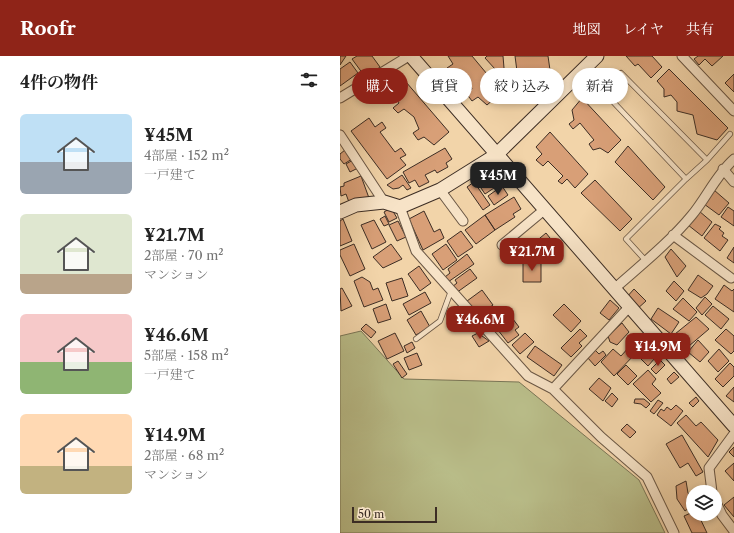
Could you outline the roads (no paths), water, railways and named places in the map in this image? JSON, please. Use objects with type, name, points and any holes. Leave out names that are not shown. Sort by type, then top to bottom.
[{"type":"street","points":[[340,98],[410,56],[734,426]]},
{"type":"street","points":[[585,68],[597,56]]},
{"type":"street","points":[[682,56],[734,111]]},
{"type":"street","points":[[340,212],[356,205],[384,202],[400,207],[440,190],[496,155],[572,81]]},
{"type":"street","points":[[340,135],[384,202]]},
{"type":"street","points":[[614,289],[658,252],[692,215],[723,169],[734,159]]},
{"type":"street","points":[[723,169],[734,182]]},
{"type":"street","points":[[440,190],[463,221]]},
{"type":"street","points":[[400,207],[416,251],[528,376],[553,389],[601,436],[647,477],[674,533]]},
{"type":"street","points":[[502,245],[544,210]]},
{"type":"street","points":[[673,235],[732,278]]},
{"type":"street","points":[[553,389],[630,306]]},
{"type":"street","points":[[711,485],[709,468],[734,434]]},
{"type":"street","points":[[722,515],[734,531]]},
{"type":"lane","points":[[628,80],[707,160]]},
{"type":"lane","points":[[615,104],[686,179]]},
{"type":"lane","points":[[646,261],[626,239],[707,160],[730,134]]},
{"type":"lane","points":[[416,339],[440,321],[451,291]]}]
